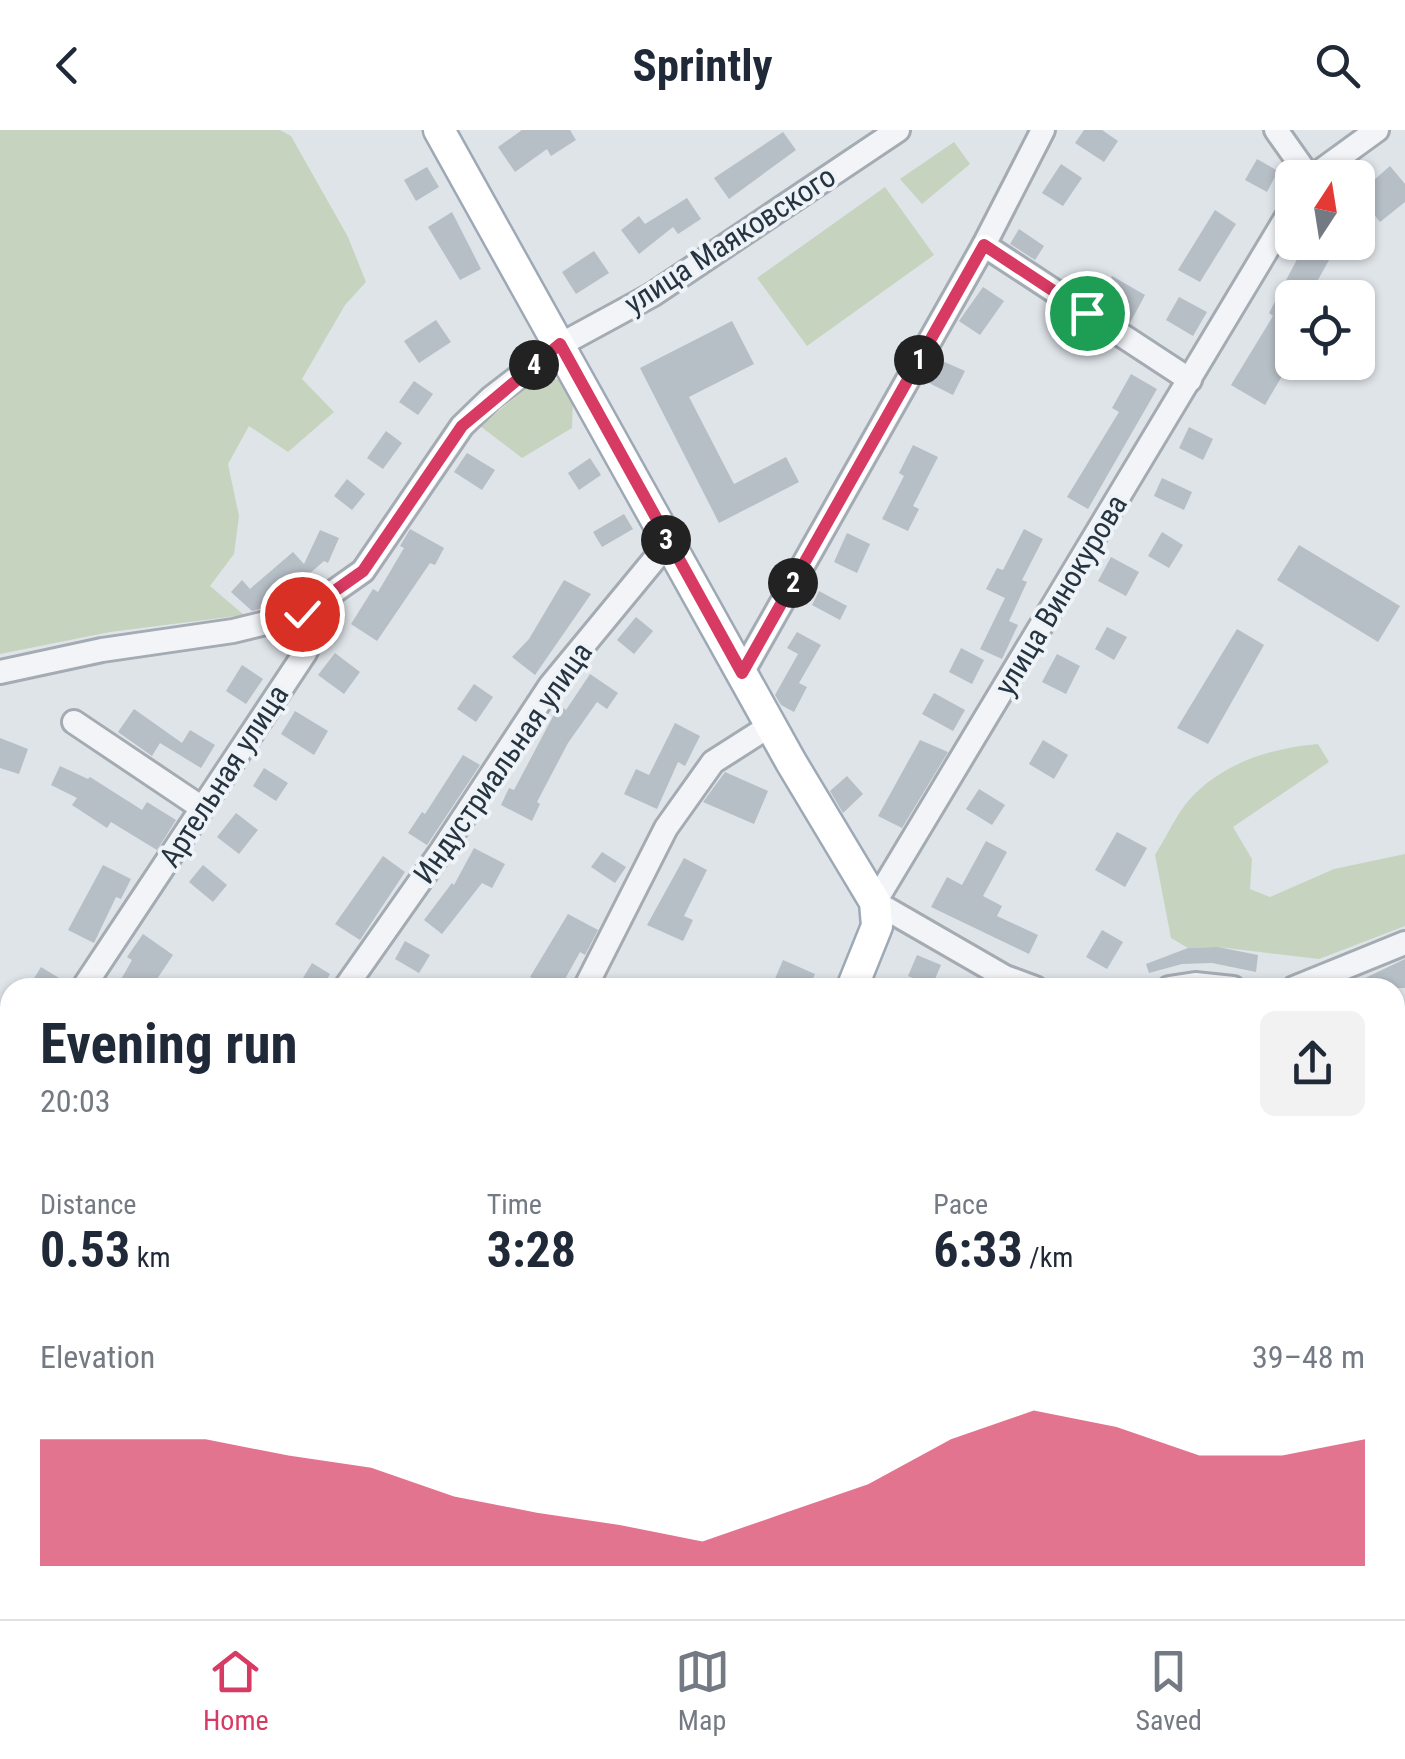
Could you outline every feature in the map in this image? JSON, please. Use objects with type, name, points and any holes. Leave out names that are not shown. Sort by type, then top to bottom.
[{"type":"main road","points":[[444,132],[668,543],[875,902]]},
{"type":"main road","name":"улица Винокурова","points":[[856,978],[877,926],[875,902]]},
{"type":"street","name":"улица Маяковского","points":[[560,344],[652,295],[898,130]]},
{"type":"street","points":[[742,673],[984,245],[1043,130]]},
{"type":"street","points":[[1276,130],[1298,160]]},
{"type":"street","points":[[1336,160],[1377,130]]},
{"type":"street","name":"улица Винокурова","points":[[875,902],[1275,237]]},
{"type":"street","points":[[984,245],[1190,380]]},
{"type":"street","name":"Артельная улица","points":[[91,978],[305,652],[330,596],[363,571],[462,426],[560,344]]},
{"type":"street","name":"Индустриальная улица","points":[[351,978],[442,850],[550,686],[668,543]]},
{"type":"street","points":[[0,672],[102,650],[274,622],[302,614],[330,596]]},
{"type":"street","points":[[74,722],[202,808]]},
{"type":"street","points":[[589,978],[666,828],[713,762],[771,725]]},
{"type":"street","points":[[875,902],[1008,978]]},
{"type":"street","points":[[1319,978],[1405,943]]},
{"type":"green space","points":[[0,130],[280,130],[291,136],[348,237],[366,282],[345,305],[302,379],[334,412],[288,452],[249,426],[228,464],[239,516],[234,554],[210,586],[244,615],[110,632],[0,654]]},
{"type":"green space","points":[[954,142],[970,164],[922,204],[900,179]]},
{"type":"green space","points":[[885,187],[934,255],[807,346],[757,278]]},
{"type":"green space","points":[[541,376],[560,380],[573,399],[572,428],[522,458],[480,426]]},
{"type":"green space","points":[[1318,744],[1329,762],[1233,827],[1252,859],[1250,889],[1270,897],[1334,869],[1405,854],[1405,926],[1319,959],[1218,947],[1188,948],[1171,938],[1155,855],[1184,806],[1202,787],[1232,767],[1283,749]]},
{"type":"building","points":[[522,130],[570,130],[576,140],[551,156],[547,149],[515,172],[498,147]]},
{"type":"building","points":[[1084,130],[1102,130],[1118,141],[1104,162],[1075,143]]},
{"type":"building","points":[[783,132],[796,150],[729,199],[714,178]]},
{"type":"building","points":[[1257,159],[1275,169],[1267,192],[1245,180]]},
{"type":"building","points":[[1061,164],[1082,178],[1063,206],[1042,193]]},
{"type":"building","points":[[1390,166],[1405,184],[1405,202],[1380,222],[1375,216],[1375,179]]},
{"type":"building","points":[[427,167],[439,187],[416,201],[404,180]]},
{"type":"building","points":[[687,198],[701,219],[678,234],[673,227],[639,254],[621,230],[639,216],[645,224]]},
{"type":"building","points":[[1215,210],[1236,224],[1200,282],[1178,270]]},
{"type":"building","points":[[452,212],[481,269],[460,280],[428,227]]},
{"type":"building","points":[[1019,229],[1044,246],[1035,260],[1010,244]]},
{"type":"building","points":[[594,251],[609,273],[576,294],[562,272]]},
{"type":"building","points":[[1297,260],[1329,260],[1318,280],[1286,280]]},
{"type":"building","points":[[1112,276],[1145,295],[1130,323],[1098,302]]},
{"type":"building","points":[[983,287],[1004,301],[980,335],[959,321]]},
{"type":"building","points":[[1179,297],[1207,312],[1193,336],[1166,320]]},
{"type":"building","points":[[1275,301],[1275,380],[1280,380],[1265,405],[1231,385],[1273,316],[1269,313]]},
{"type":"building","points":[[436,320],[451,342],[419,363],[404,341]]},
{"type":"building","points":[[732,321],[754,364],[689,397],[734,484],[786,457],[799,482],[719,523],[640,368]]},
{"type":"building","points":[[940,360],[965,371],[953,395],[929,383]]},
{"type":"building","points":[[1131,374],[1157,389],[1088,509],[1067,497],[1119,412],[1112,408]]},
{"type":"building","points":[[414,381],[433,394],[418,415],[399,402]]},
{"type":"building","points":[[1189,427],[1213,439],[1203,460],[1179,448]]},
{"type":"building","points":[[386,431],[402,443],[383,469],[367,458]]},
{"type":"building","points":[[913,445],[938,457],[913,506],[919,509],[908,531],[882,519],[904,476],[899,473]]},
{"type":"building","points":[[467,453],[495,470],[482,490],[454,472]]},
{"type":"building","points":[[590,458],[601,475],[579,490],[568,473]]},
{"type":"building","points":[[1162,478],[1192,492],[1184,510],[1154,496]]},
{"type":"building","points":[[347,479],[365,494],[352,510],[334,496]]},
{"type":"building","points":[[624,514],[633,529],[602,547],[593,532]]},
{"type":"building","points":[[410,529],[444,548],[377,641],[351,624],[373,589],[378,592],[404,548],[400,546]]},
{"type":"building","points":[[1024,529],[1043,539],[1022,580],[1027,582],[1009,621],[1018,625],[1002,659],[980,649],[1005,598],[986,589],[997,568],[1003,570]]},
{"type":"building","points":[[320,530],[339,538],[328,563],[324,561],[274,605],[252,611],[231,592],[242,580],[250,589],[293,552],[304,564]]},
{"type":"building","points":[[1162,532],[1183,545],[1169,568],[1148,556]]},
{"type":"building","points":[[847,533],[870,544],[857,573],[834,562]]},
{"type":"building","points":[[1299,545],[1400,606],[1378,642],[1277,580]]},
{"type":"building","points":[[1111,557],[1139,572],[1126,596],[1098,581]]},
{"type":"building","points":[[564,580],[591,594],[535,675],[512,657],[529,639]]},
{"type":"building","points":[[819,591],[847,606],[840,620],[812,605]]},
{"type":"building","points":[[636,617],[653,631],[634,654],[617,640]]},
{"type":"building","points":[[1107,627],[1127,637],[1114,660],[1095,649]]},
{"type":"building","points":[[1237,629],[1264,645],[1208,744],[1177,728]]},
{"type":"building","points":[[797,632],[821,645],[799,683],[807,687],[794,712],[781,705],[775,695],[798,654],[787,648]]},
{"type":"building","points":[[961,648],[984,660],[972,684],[949,672]]},
{"type":"building","points":[[335,653],[360,672],[344,694],[318,675]]},
{"type":"building","points":[[1057,654],[1080,666],[1066,694],[1042,682]]},
{"type":"building","points":[[242,665],[263,679],[246,704],[226,691]]},
{"type":"building","points":[[590,674],[618,693],[607,709],[597,702],[568,743],[537,802],[540,804],[532,821],[501,805],[509,788],[514,790],[559,705],[566,710]]},
{"type":"building","points":[[474,684],[493,697],[476,722],[457,709]]},
{"type":"building","points":[[934,693],[965,710],[953,731],[922,714]]},
{"type":"building","points":[[134,709],[182,743],[190,730],[215,745],[201,768],[160,743],[152,756],[118,732]]},
{"type":"building","points":[[295,711],[328,731],[314,755],[281,734]]},
{"type":"building","points":[[675,723],[700,736],[685,766],[678,762],[657,809],[624,794],[636,769],[649,775]]},
{"type":"building","points":[[0,738],[28,749],[19,774],[0,768]]},
{"type":"building","points":[[920,740],[948,752],[902,828],[878,816]]},
{"type":"building","points":[[1043,740],[1068,755],[1054,779],[1029,764]]},
{"type":"building","points":[[463,755],[480,765],[427,845],[408,833]]},
{"type":"building","points":[[60,766],[90,777],[142,810],[147,802],[176,820],[157,850],[111,822],[107,828],[72,805],[77,798],[51,785]]},
{"type":"building","points":[[264,768],[288,783],[276,801],[253,786]]},
{"type":"building","points":[[725,772],[768,791],[754,824],[703,802]]},
{"type":"building","points":[[847,776],[863,794],[843,813],[830,791]]},
{"type":"building","points":[[979,789],[1005,805],[992,825],[966,809]]},
{"type":"building","points":[[236,813],[258,830],[239,854],[217,837]]},
{"type":"building","points":[[1117,832],[1147,848],[1125,887],[1095,870]]},
{"type":"building","points":[[986,841],[1007,852],[983,896],[1002,906],[997,916],[1038,935],[1029,954],[931,907],[947,877],[962,885]]},
{"type":"building","points":[[474,848],[505,864],[492,888],[482,883],[442,934],[424,920],[454,885]]},
{"type":"building","points":[[602,852],[626,867],[615,883],[591,867]]},
{"type":"building","points":[[383,856],[405,872],[360,940],[335,924]]},
{"type":"building","points":[[684,858],[707,870],[684,916],[693,920],[683,941],[647,925]]},
{"type":"building","points":[[103,865],[131,879],[121,899],[116,897],[94,943],[68,930]]},
{"type":"building","points":[[203,865],[227,885],[213,902],[189,882]]},
{"type":"building","points":[[568,914],[598,930],[585,955],[580,952],[566,978],[530,977]]},
{"type":"building","points":[[1102,930],[1123,942],[1107,969],[1086,957]]},
{"type":"building","points":[[143,934],[173,955],[158,978],[122,978],[132,960],[127,957]]},
{"type":"building","points":[[405,941],[430,955],[419,973],[395,959]]},
{"type":"building","points":[[1218,947],[1258,955],[1256,972],[1212,963],[1182,964],[1149,973],[1146,964],[1188,948]]},
{"type":"building","points":[[917,955],[941,965],[935,978],[908,976]]},
{"type":"building","points":[[1405,959],[1405,978],[1365,978]]},
{"type":"building","points":[[783,960],[815,974],[813,978],[775,978]]},
{"type":"building","points":[[312,963],[330,974],[328,978],[303,978]]},
{"type":"building","points":[[41,967],[59,978],[34,978]]},
{"type":"route","points":[[302,614],[363,571],[416,488],[462,426],[560,344],[742,673],[984,245],[1087,313]]}]
